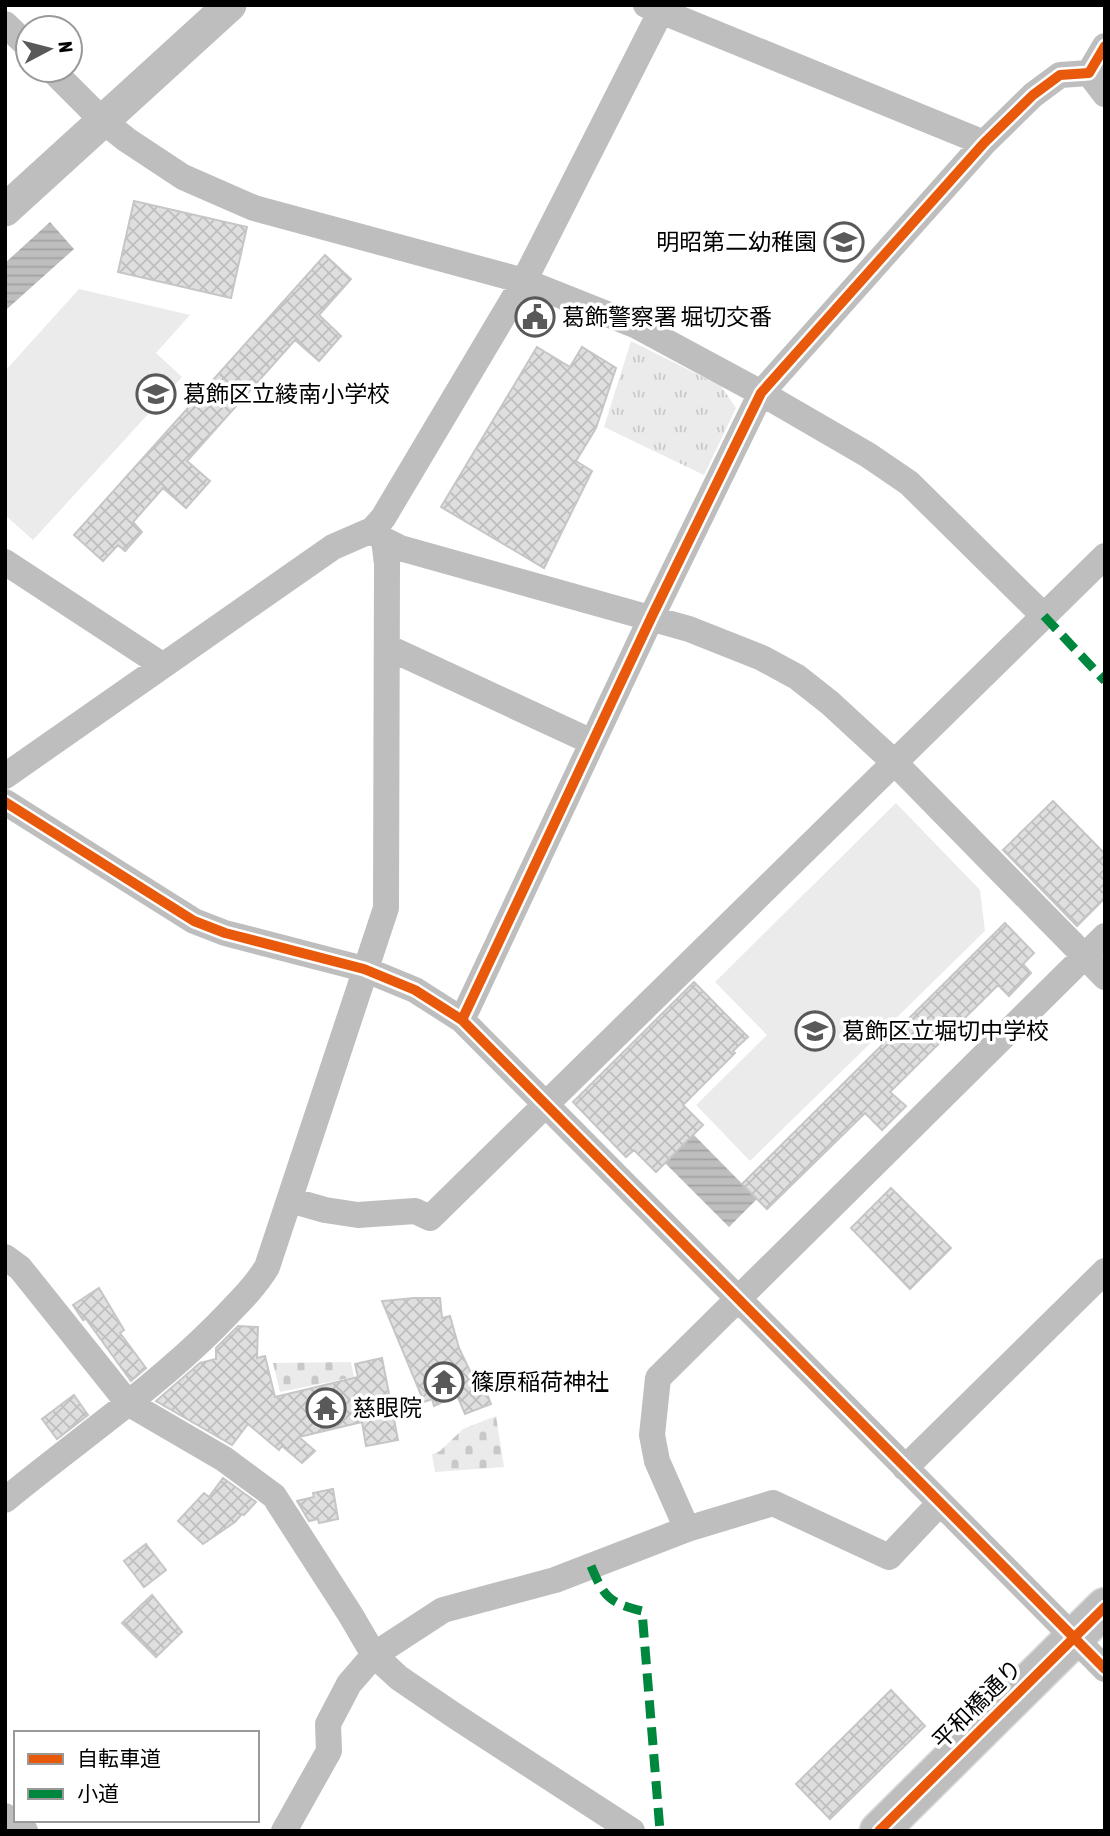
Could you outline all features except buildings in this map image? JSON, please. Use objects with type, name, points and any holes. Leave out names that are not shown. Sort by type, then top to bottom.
[{"type":"main road","name":"平和橋通り","points":[[879,1831],[1105,1607]]},
{"type":"street","points":[[5,210],[230,5]]},
{"type":"street","points":[[5,1500],[128,1404],[195,1347],[255,1286],[267,1267],[386,908],[387,564],[378,535],[383,518],[524,281],[657,7],[984,144]]},
{"type":"street","points":[[462,1020],[651,618],[761,393],[984,144],[1033,95],[1060,75],[1097,83],[1105,46]]},
{"type":"street","points":[[66,84],[103,121],[183,177],[254,208],[524,281],[637,326],[761,393],[909,482],[1044,616]]},
{"type":"street","points":[[5,776],[332,547],[378,535],[413,551],[651,618],[727,643],[797,677],[830,703],[894,762],[1105,976]]},
{"type":"street","points":[[290,1200],[325,1210],[358,1215],[415,1212],[430,1218],[1105,556]]},
{"type":"street","points":[[5,562],[162,665]]},
{"type":"street","points":[[387,647],[592,742]]},
{"type":"street","points":[[5,802],[194,921],[225,933],[364,969],[415,990],[462,1020],[1105,1669]]},
{"type":"street","points":[[687,1529],[657,1461],[652,1435],[658,1378],[1105,936]]},
{"type":"street","points":[[5,1257],[8,1256],[20,1268],[128,1404],[224,1460],[274,1496],[374,1655],[399,1678],[632,1831]]},
{"type":"street","points":[[905,1468],[1105,1271]]},
{"type":"street","points":[[284,1831],[328,1751],[328,1724],[349,1685],[374,1655],[443,1610],[555,1580],[687,1529],[773,1503],[888,1557],[939,1504]]},
{"type":"street","points":[[5,1816],[24,1831]]},
{"type":"green space","points":[[79,289],[190,315],[156,353],[182,377],[33,540],[5,515],[5,371]]},
{"type":"green space","points":[[631,341],[721,386],[736,408],[704,475],[604,427]]},
{"type":"green space","points":[[896,803],[980,890],[985,931],[750,1161],[696,1105],[767,1035],[715,982]]},
{"type":"green space","points":[[351,1362],[354,1377],[280,1392],[273,1363]]},
{"type":"green space","points":[[496,1416],[504,1467],[435,1472],[432,1454],[440,1451],[463,1429]]},
{"type":"shaded area","points":[[50,222],[74,249],[7,309],[5,263]]},
{"type":"shaded area","points":[[693,1134],[757,1199],[729,1227],[665,1163]]},
{"type":"marked path","points":[[1044,616],[1105,681]]},
{"type":"marked path","points":[[591,1566],[609,1597],[622,1605],[642,1611],[660,1831]]},
{"type":"cycle path","points":[[462,1020],[651,618],[761,393],[984,143],[1033,95],[1060,75],[1089,73],[1105,46]]},
{"type":"cycle path","points":[[5,802],[194,921],[225,933],[364,969],[415,990],[462,1020],[1105,1669]]},
{"type":"cycle path","points":[[879,1831],[1105,1607]]},
{"type":"place","name":"明昭第二幼稚園","points":[[844,242]]},
{"type":"place","name":"葛飾警察署 堀切交番","points":[[535,317]]},
{"type":"place","name":"葛飾区立綾南小学校","points":[[156,394]]},
{"type":"place","name":"葛飾区立堀切中学校","points":[[815,1031]]},
{"type":"place","name":"篠原稲荷神社","points":[[444,1382]]},
{"type":"place","name":"慈眼院","points":[[326,1408]]}]
